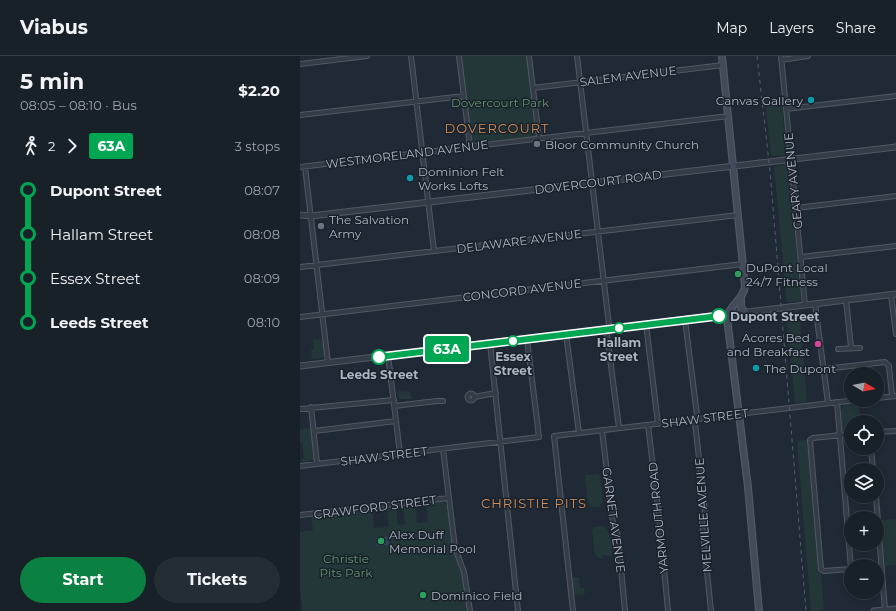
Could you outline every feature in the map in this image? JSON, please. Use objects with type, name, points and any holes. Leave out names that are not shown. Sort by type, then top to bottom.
[{"type":"main road","points":[[722,56],[745,286],[745,290],[727,315],[749,499],[759,611]]},
{"type":"main road","points":[[741,296],[741,307],[746,313]]},
{"type":"street","points":[[300,64],[367,56]]},
{"type":"street","points":[[411,56],[434,251]]},
{"type":"street","points":[[459,56],[470,147]]},
{"type":"street","points":[[529,56],[539,138]]},
{"type":"street","points":[[577,56],[598,232],[608,329],[607,335],[619,428]]},
{"type":"street","points":[[781,58],[808,56]]},
{"type":"street","name":"GEARY AVENUE","points":[[781,58],[805,305]]},
{"type":"street","name":"SALEM AVENUE","points":[[533,88],[723,65]]},
{"type":"street","points":[[300,115],[464,96]]},
{"type":"street","points":[[786,109],[896,96]]},
{"type":"street","name":"WESTMORELAND AVENUE","points":[[300,167],[729,116]]},
{"type":"street","name":"DOVERCOURT ROAD","points":[[300,215],[311,216],[896,146]]},
{"type":"street","points":[[305,167],[328,362]]},
{"type":"street","points":[[796,208],[896,196]]},
{"type":"street","name":"DELAWARE AVENUE","points":[[300,267],[738,215]]},
{"type":"street","points":[[801,257],[896,246]]},
{"type":"street","name":"CONCORD AVENUE","points":[[300,317],[743,264]]},
{"type":"street","points":[[300,366],[894,295],[896,334]]},
{"type":"street","points":[[846,300],[851,347]]},
{"type":"street","points":[[815,304],[828,403]]},
{"type":"street","name":"MELVILLE AVENUE","points":[[685,320],[697,415],[696,419],[705,511],[702,523],[711,611]]},
{"type":"street","points":[[646,324],[658,424]]},
{"type":"street","points":[[566,334],[579,433]]},
{"type":"street","name":"SHAW STREET","points":[[300,466],[539,438],[527,339]]},
{"type":"street","points":[[490,344],[518,611]]},
{"type":"street","points":[[838,349],[851,347],[860,348]]},
{"type":"street","points":[[388,356],[400,454]]},
{"type":"street","points":[[824,369],[884,362],[889,366],[894,396],[884,397]]},
{"type":"street","points":[[474,397],[496,393]]},
{"type":"street","points":[[300,409],[394,400]]},
{"type":"street","points":[[394,406],[443,401]]},
{"type":"street","name":"SHAW STREET","points":[[573,611],[554,436],[844,401]]},
{"type":"street","points":[[837,402],[850,559]]},
{"type":"street","points":[[311,407],[317,463]]},
{"type":"street","points":[[314,431],[396,421]]},
{"type":"street","name":"YARMOUTH ROAD","points":[[648,425],[668,611]]},
{"type":"street","name":"GARNET AVENUE","points":[[602,430],[613,524],[618,536],[625,611]]},
{"type":"street","points":[[884,432],[896,431]]},
{"type":"street","points":[[844,435],[813,438],[810,440],[820,567],[824,571],[844,570]]},
{"type":"street","points":[[443,449],[455,548],[464,572],[470,611]]},
{"type":"street","name":"CRAWFORD STREET","points":[[300,515],[449,498]]},
{"type":"street","points":[[876,503],[879,559]]},
{"type":"street","points":[[884,599],[885,610]]},
{"type":"street","points":[[874,611],[894,610]]},
{"type":"green space","name":"Dovercourt Park","points":[[462,56],[527,56],[536,136],[472,144]]},
{"type":"green space","points":[[781,97],[786,152],[785,155],[771,156],[765,99]]},
{"type":"green space","points":[[787,164],[801,299],[800,301],[787,302],[774,166]]},
{"type":"green space","points":[[799,310],[807,402],[795,403],[786,313]]},
{"type":"green space","points":[[323,339],[323,358],[312,359],[311,350],[314,350],[313,340]]},
{"type":"green space","points":[[397,392],[410,392],[412,399],[399,399]]},
{"type":"green space","points":[[844,406],[844,407],[859,407],[860,415],[844,415],[844,431],[842,428],[841,410]]},
{"type":"green space","points":[[311,428],[315,460],[302,462],[301,458],[304,458],[302,442],[300,442],[300,429]]},
{"type":"green space","points":[[807,440],[818,565],[821,572],[824,610],[811,611],[797,441]]},
{"type":"green space","points":[[598,474],[600,476],[603,500],[600,506],[595,507],[591,506],[588,502],[585,477],[586,475]]},
{"type":"green space","name":"Christie Pits Park","points":[[442,501],[447,506],[452,548],[461,572],[467,611],[303,611],[300,588],[300,532],[313,530],[311,516],[372,509],[374,528],[389,527],[387,508],[396,506],[398,525],[405,524],[403,506],[415,504],[417,523],[428,522],[426,503]]},
{"type":"green space","points":[[896,519],[896,565],[885,566],[884,520]]},
{"type":"green space","points":[[604,526],[612,539],[612,555],[602,555],[604,558],[598,558],[595,554],[592,530],[595,527]]},
{"type":"green space","points":[[572,577],[579,577],[580,588],[584,588],[585,594],[574,595]]},
{"type":"water","points":[[388,537],[389,545],[377,546],[376,538]]},
{"type":"railway","points":[[757,56],[770,171],[806,611]]},
{"type":"bus line","name":"63A","points":[[379,357],[719,316]]},
{"type":"place","name":"Canvas Gallery","points":[[811,100]]},
{"type":"place","name":"Bloor Community Church","points":[[537,144]]},
{"type":"place","name":"Dominion Felt Works Lofts","points":[[410,178]]},
{"type":"place","name":"The Salvation Army","points":[[321,226]]},
{"type":"place","name":"DuPont Local 24/7 Fitness","points":[[738,274]]},
{"type":"place","name":"Dupont Street","points":[[719,316]]},
{"type":"place","name":"Hallam Street","points":[[619,328]]},
{"type":"place","name":"Essex Street","points":[[513,341]]},
{"type":"place","name":"Acores Bed and Breakfast","points":[[818,344]]},
{"type":"place","name":"Leeds Street","points":[[379,357]]},
{"type":"place","name":"The Dupont","points":[[756,368]]},
{"type":"place","name":"Alex Duff Memorial Pool","points":[[381,541]]},
{"type":"place","name":"Dominico Field","points":[[423,595]]},
{"type":"district","name":"DOVERCOURT","points":[[497,128]]},
{"type":"district","name":"CHRISTIE PITS","points":[[534,503]]}]
